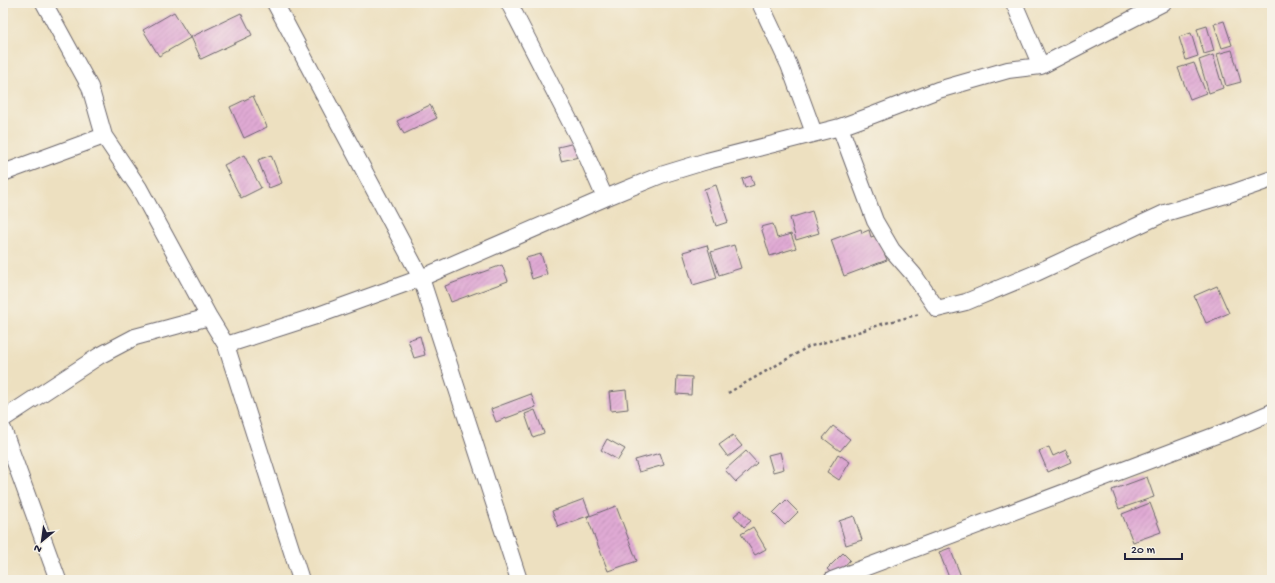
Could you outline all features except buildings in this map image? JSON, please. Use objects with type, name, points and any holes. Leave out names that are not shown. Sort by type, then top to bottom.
[{"type":"street","points":[[44,3],[90,87],[104,136],[139,188],[209,317],[226,345],[301,580]]},
{"type":"street","points":[[275,3],[421,278],[519,580]]},
{"type":"street","points":[[510,3],[581,144],[605,198]]},
{"type":"street","points":[[760,3],[789,65],[814,133]]},
{"type":"street","points":[[1014,3],[1041,66]]},
{"type":"street","points":[[226,345],[313,317],[421,278],[661,175],[707,161],[840,126],[945,88],[1008,70],[1041,66],[1163,3]]},
{"type":"street","points":[[840,126],[875,221],[892,250],[914,275],[937,310],[966,302],[1036,273],[1165,213],[1229,194],[1272,179]]},
{"type":"street","points":[[3,172],[104,136]]},
{"type":"street","points":[[3,419],[99,356],[135,337],[209,317]]},
{"type":"street","points":[[832,580],[1234,428],[1272,412]]},
{"type":"street","points":[[3,429],[58,580]]},
{"type":"path","points":[[728,393],[808,347],[882,324],[937,310]]}]
